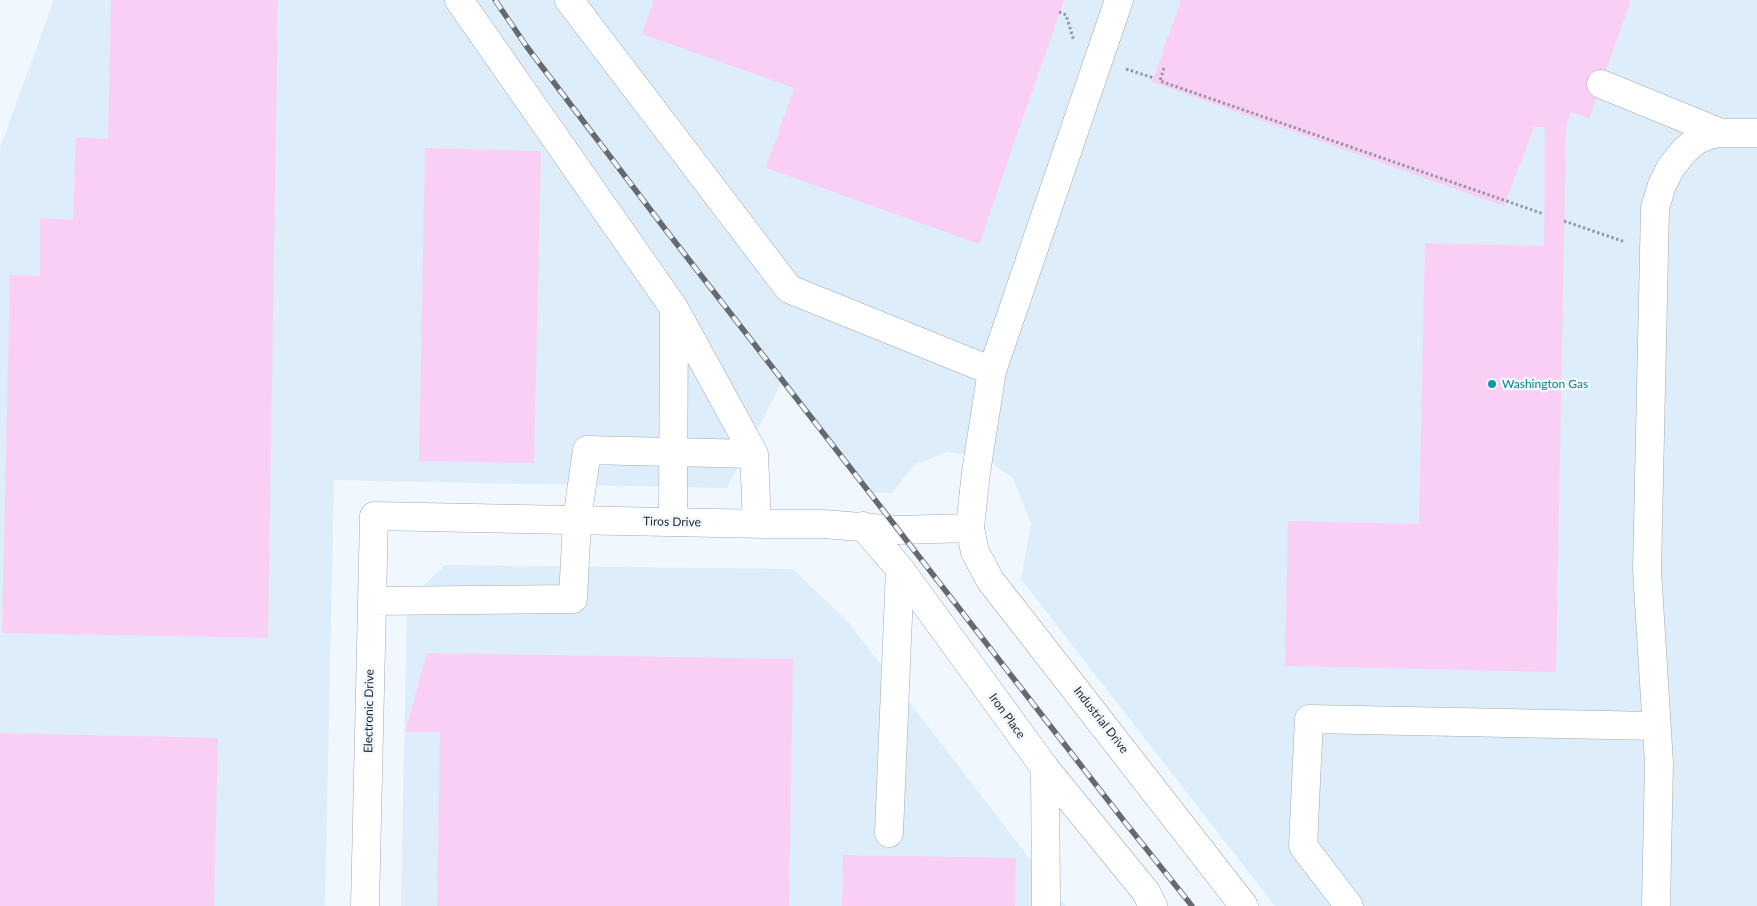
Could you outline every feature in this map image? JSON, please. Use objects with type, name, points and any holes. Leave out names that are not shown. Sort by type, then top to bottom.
[{"type":"street","points":[[460,0],[674,308],[754,454],[757,524]]},
{"type":"street","points":[[569,0],[789,289],[992,371]]},
{"type":"street","name":"Industrial Drive","points":[[1119,0],[992,371],[976,472],[970,528],[975,552],[990,580],[1244,906]]},
{"type":"street","points":[[1601,84],[1721,133]]},
{"type":"street","points":[[1656,906],[1659,763],[1646,570],[1655,208],[1670,167],[1697,140],[1721,133],[1757,133]]},
{"type":"street","points":[[673,522],[674,308]]},
{"type":"street","points":[[372,602],[573,600],[577,520],[587,450],[754,454]]},
{"type":"street","name":"Tiros Drive","points":[[374,516],[823,524],[898,530],[970,528]]},
{"type":"street","name":"Electronic Drive","points":[[365,906],[374,516]]},
{"type":"street","name":"Iron Place","points":[[863,526],[900,569],[1045,768],[1146,892],[1153,906]]},
{"type":"street","points":[[889,833],[900,569]]},
{"type":"street","points":[[1349,906],[1303,846],[1309,720],[1656,726]]},
{"type":"street","points":[[1045,768],[1046,906]]},
{"type":"path","points":[[1164,68],[1160,81],[1544,214]]},
{"type":"path","points":[[1564,221],[1654,252]]},
{"type":"shaded area","points":[[54,0],[1757,0],[1757,906],[1275,906],[1021,579],[1031,524],[1013,478],[983,457],[947,452],[914,465],[892,493],[868,493],[781,384],[727,488],[334,480],[325,906],[0,906],[0,148]]},
{"type":"shaded area","points":[[445,565],[793,569],[848,622],[1066,906],[401,906],[407,602]]},
{"type":"building","points":[[111,0],[278,0],[268,638],[2,633],[10,275],[40,276],[40,218],[73,220],[76,137],[108,139]]},
{"type":"building","points":[[654,0],[1064,0],[979,244],[766,168],[794,88],[642,34]]},
{"type":"building","points":[[1181,0],[1631,0],[1589,119],[1571,112],[1566,128],[1556,672],[1285,666],[1288,521],[1419,524],[1425,243],[1544,246],[1545,127],[1534,127],[1504,206],[1152,82]]},
{"type":"building","points":[[425,148],[541,151],[534,463],[419,461]]},
{"type":"building","points":[[427,653],[793,659],[789,906],[437,906],[440,732],[405,732]]},
{"type":"building","points":[[0,733],[218,738],[214,906],[0,906]]},
{"type":"building","points":[[843,855],[1016,858],[1015,906],[842,906]]},
{"type":"railway","points":[[495,0],[527,47],[662,225],[1192,906]]},
{"type":"place","name":"Washington Gas","points":[[1492,384]]}]
